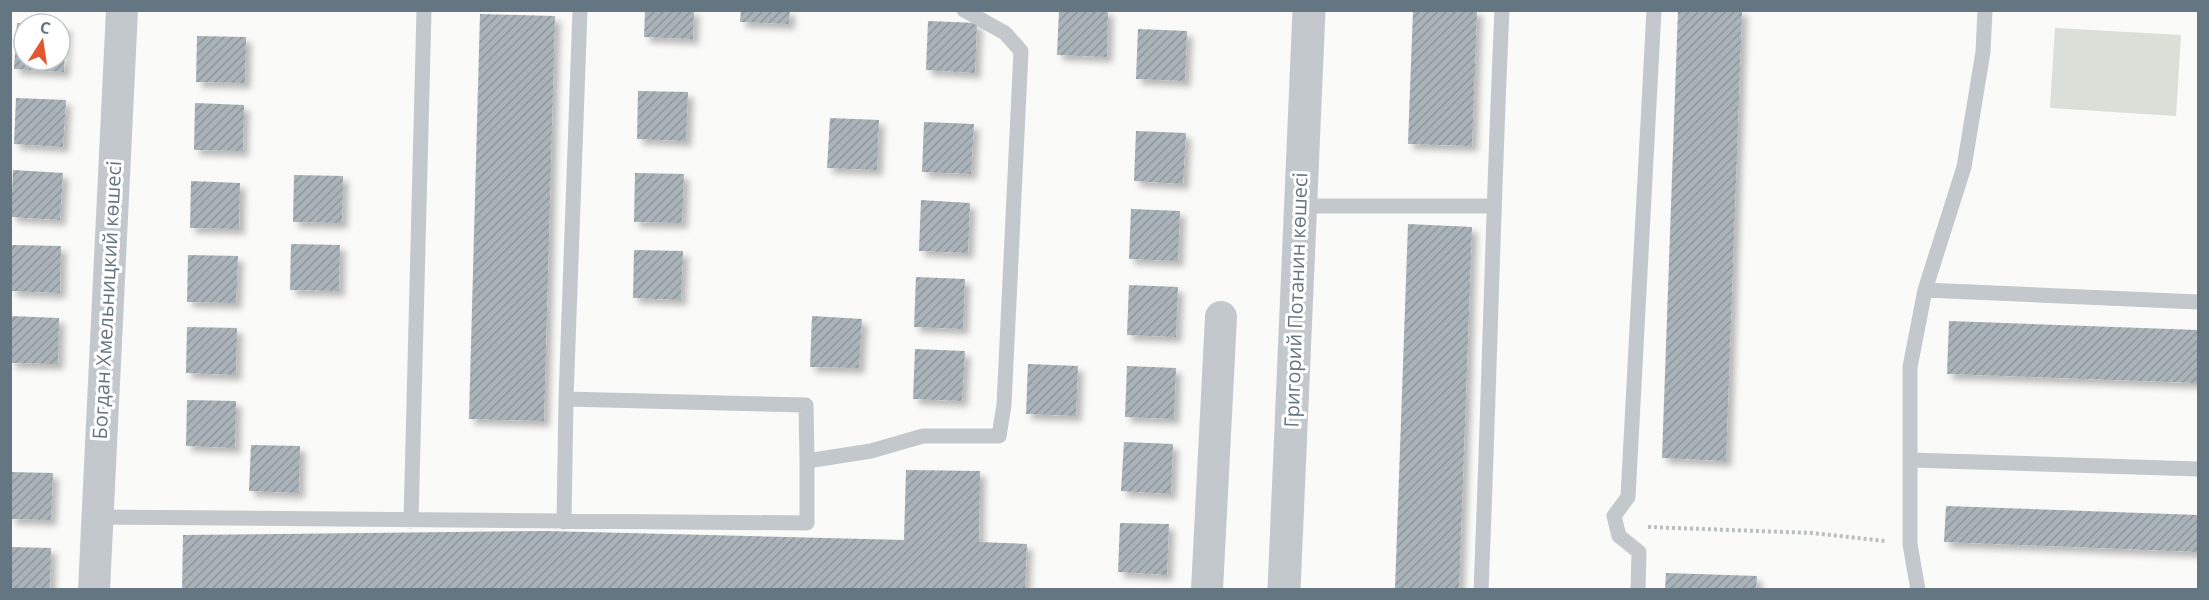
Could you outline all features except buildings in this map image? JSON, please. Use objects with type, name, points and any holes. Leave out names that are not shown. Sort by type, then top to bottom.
[{"type":"street","name":"Богдан Хмельницкий көшесі","points":[[94,590],[122,10]]},
{"type":"street","name":"Григорий Потанин көшесі","points":[[1284,590],[1309,10]]},
{"type":"street","points":[[1207,590],[1221,317]]},
{"type":"lane","points":[[411,520],[424,10]]},
{"type":"lane","points":[[564,522],[566,399],[580,10]]},
{"type":"lane","points":[[807,461],[871,451],[923,436],[999,436],[1004,405],[1021,51],[1005,33],[964,10]]},
{"type":"lane","points":[[1480,590],[1488,435],[1493,206],[1502,10]]},
{"type":"lane","points":[[1638,590],[1638,552],[1618,536],[1614,516],[1628,498],[1654,10]]},
{"type":"lane","points":[[1918,590],[1910,544],[1910,367],[1925,290],[1964,167],[1983,52],[1985,10]]},
{"type":"lane","points":[[1300,206],[1493,206]]},
{"type":"lane","points":[[1925,290],[2199,302]]},
{"type":"lane","points":[[97,517],[807,524],[806,405],[566,399]]},
{"type":"lane","points":[[1911,460],[2199,469]]},
{"type":"path","points":[[1618,536],[1652,525],[1812,533],[1910,544]]},
{"type":"shaded area","points":[[2055,28],[2181,35],[2176,116],[2050,108]]}]
